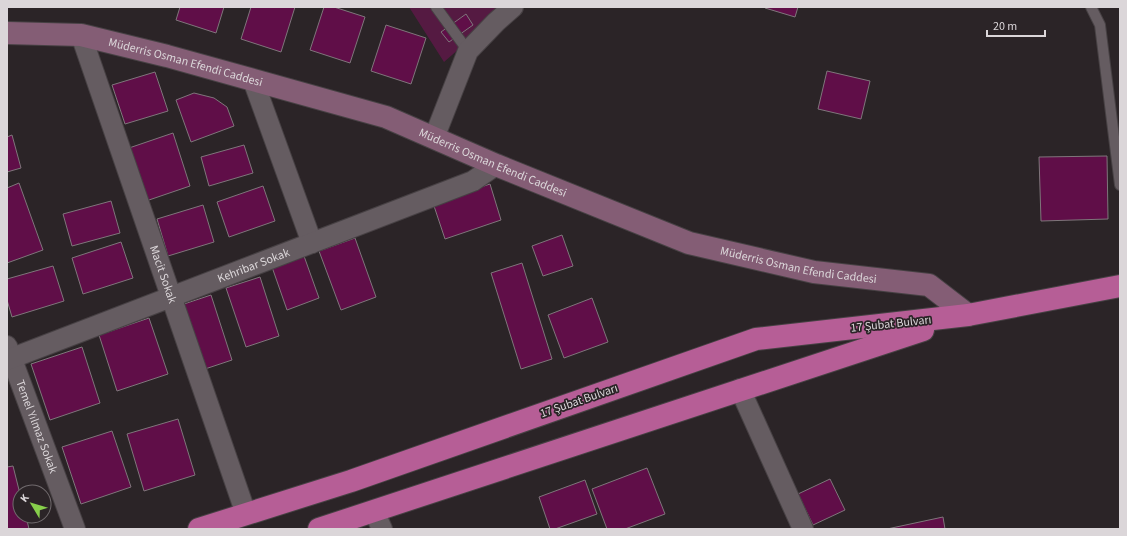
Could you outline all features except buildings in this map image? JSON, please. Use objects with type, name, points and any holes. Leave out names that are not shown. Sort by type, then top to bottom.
[{"type":"highway","name":"17 Şubat Bulvarı","points":[[199,529],[351,481],[756,339],[968,315],[1120,286]]},
{"type":"highway","name":"17 Şubat Bulvarı","points":[[319,529],[378,520],[740,389],[968,315]]},
{"type":"main road","name":"Müderris Osman Efendi Caddesi","points":[[7,33],[81,34],[167,56],[386,117],[496,166],[690,242],[814,272],[929,285],[968,315]]},
{"type":"street","points":[[434,138],[468,51],[513,7]]},
{"type":"street","name":"Macit Sokak","points":[[81,34],[246,514]]},
{"type":"street","points":[[253,80],[312,243]]},
{"type":"street","name":"Kehribar Sokak","points":[[8,355],[171,297],[473,181],[496,166]]},
{"type":"street","name":"Temel Yılmaz Sokak","points":[[8,355],[75,529]]},
{"type":"street","points":[[740,389],[803,529]]},
{"type":"lane","points":[[436,7],[468,51]]},
{"type":"lane","points":[[1091,7],[1100,25],[1120,185]]},
{"type":"shaded area","points":[[409,7],[511,7],[492,20],[444,62]]}]
